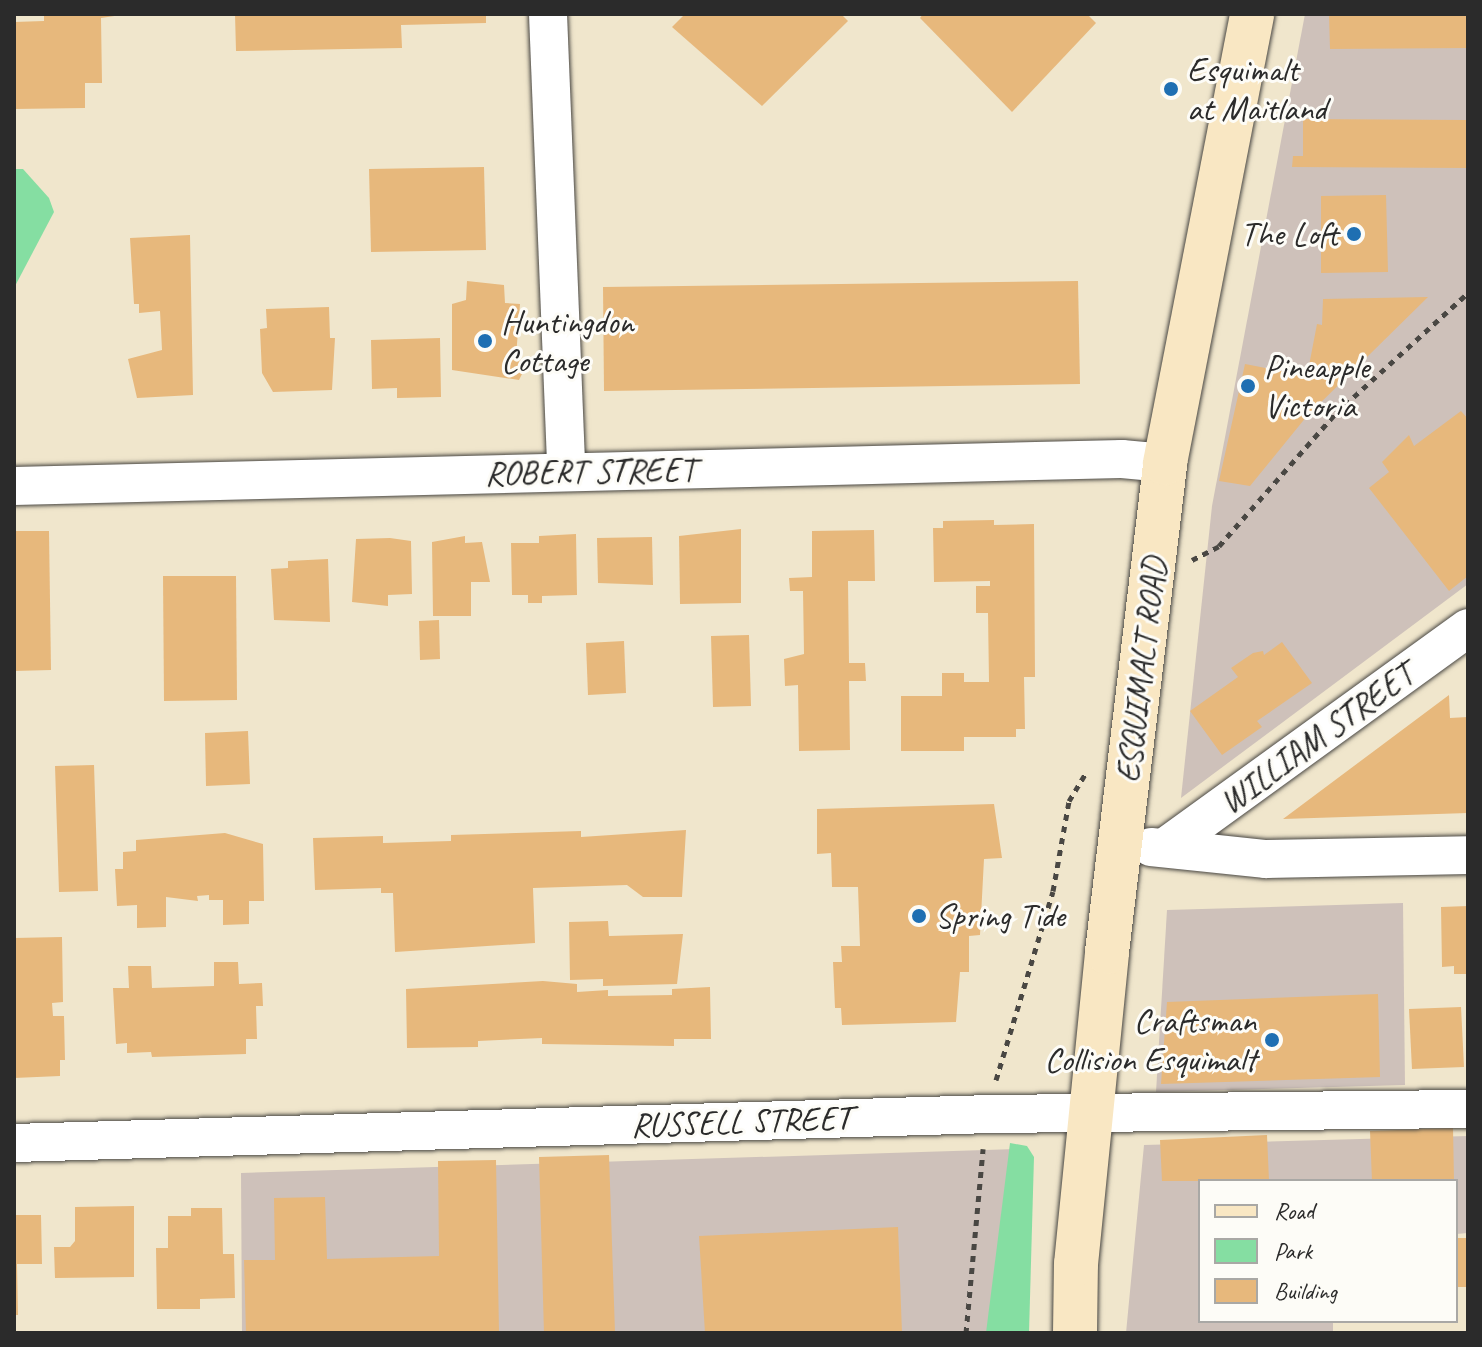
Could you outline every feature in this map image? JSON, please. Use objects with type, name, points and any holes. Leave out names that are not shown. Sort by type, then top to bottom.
[{"type":"main road","name":"ESQUIMALT ROAD","points":[[1075,1333],[1076,1264],[1091,1117],[1165,463],[1252,14]]},
{"type":"street","points":[[548,14],[566,471]]},
{"type":"street","name":"ROBERT STREET","points":[[14,486],[1106,460],[1165,463]]},
{"type":"street","name":"WILLIAM STREET","points":[[1164,848],[1468,628]]},
{"type":"street","points":[[1121,845],[1266,859],[1468,855]]},
{"type":"street","name":"RUSSELL STREET","points":[[14,1143],[990,1114],[1091,1117],[1468,1109]]},
{"type":"path","points":[[1198,559],[1219,546],[1336,413],[1468,293]]},
{"type":"path","points":[[999,1063],[1053,891],[1069,801]]},
{"type":"path","points":[[966,1333],[980,1165]]},
{"type":"shaded area","points":[[1305,14],[1468,14],[1468,584],[1181,798],[1212,506]]},
{"type":"shaded area","points":[[1403,903],[1405,1085],[1156,1092],[1167,910]]},
{"type":"shaded area","points":[[1468,1136],[1468,1233],[1458,1234],[1458,1179],[1198,1179],[1198,1323],[1333,1323],[1333,1333],[1126,1333],[1144,1145]]},
{"type":"shaded area","points":[[1017,1149],[1019,1333],[242,1333],[241,1173]]},
{"type":"green space","points":[[14,169],[23,169],[49,198],[54,212],[14,288]]},
{"type":"green space","points":[[1010,1143],[1027,1146],[1034,1157],[1029,1333],[986,1333]]},
{"type":"building","points":[[44,14],[128,14],[101,18],[102,83],[85,83],[85,108],[14,109],[14,22],[44,21]]},
{"type":"building","points":[[235,14],[486,14],[486,23],[401,25],[402,48],[236,51]]},
{"type":"building","points":[[685,14],[841,14],[848,21],[762,106],[672,27]]},
{"type":"building","points":[[923,14],[1087,14],[1096,23],[1012,112],[920,18]]},
{"type":"building","points":[[1329,14],[1468,14],[1468,48],[1330,49]]},
{"type":"building","points":[[1303,119],[1468,120],[1468,168],[1292,167],[1293,156],[1303,156]]},
{"type":"building","points":[[484,167],[486,250],[371,252],[369,169]]},
{"type":"building","name":"The Loft","points":[[1386,195],[1388,272],[1321,273],[1321,196]]},
{"type":"building","points":[[190,235],[193,395],[137,398],[128,359],[162,350],[160,311],[139,313],[139,304],[134,304],[130,238]]},
{"type":"building","name":"Huntingdon Cottage","points":[[467,281],[504,285],[505,303],[520,304],[516,357],[527,364],[519,380],[452,370],[452,304],[466,300]]},
{"type":"building","points":[[1078,281],[1080,384],[604,391],[603,287]]},
{"type":"building","points":[[1428,297],[1307,416],[1250,486],[1219,481],[1245,364],[1307,376],[1317,324],[1322,325],[1323,299]]},
{"type":"building","points":[[329,307],[330,338],[335,338],[332,390],[273,392],[262,373],[260,329],[267,328],[266,309]]},
{"type":"building","points":[[440,338],[441,397],[397,398],[397,388],[372,389],[371,340]]},
{"type":"building","points":[[1461,411],[1468,419],[1468,576],[1449,591],[1369,488],[1389,472],[1382,462],[1409,435],[1414,446]]},
{"type":"building","points":[[994,520],[994,525],[1034,524],[1035,677],[1024,677],[1025,729],[1016,729],[1016,737],[964,737],[964,751],[901,751],[901,696],[942,696],[942,673],[964,673],[964,682],[989,682],[988,613],[976,613],[976,586],[990,586],[990,581],[934,582],[933,528],[943,528],[943,521]]},
{"type":"building","points":[[741,529],[741,603],[680,604],[679,536]]},
{"type":"building","points":[[874,530],[875,581],[848,581],[849,663],[865,663],[866,681],[849,681],[850,750],[799,751],[798,685],[785,686],[784,659],[804,654],[803,591],[790,591],[789,578],[812,577],[812,531]]},
{"type":"building","points":[[14,531],[49,531],[51,670],[14,671]]},
{"type":"building","points":[[576,534],[577,595],[542,596],[542,603],[528,603],[528,595],[512,595],[511,543],[539,543],[539,536]]},
{"type":"building","points":[[465,536],[465,543],[482,542],[490,582],[471,582],[471,616],[433,616],[432,542]]},
{"type":"building","points":[[652,537],[653,585],[598,583],[597,538]]},
{"type":"building","points":[[356,539],[411,541],[412,594],[388,595],[388,606],[352,602]]},
{"type":"building","points":[[328,559],[330,622],[274,620],[271,569],[288,568],[288,561]]},
{"type":"building","points":[[163,576],[236,576],[237,700],[164,701]]},
{"type":"building","points":[[439,620],[440,659],[420,660],[419,621]]},
{"type":"building","points":[[749,635],[751,706],[713,707],[711,636]]},
{"type":"building","points":[[624,641],[626,693],[588,695],[586,643]]},
{"type":"building","points":[[1282,642],[1312,683],[1257,721],[1262,727],[1222,755],[1190,711],[1238,677],[1231,668],[1253,653],[1263,651],[1264,655]]},
{"type":"building","points":[[1449,695],[1450,718],[1468,717],[1468,813],[1283,819]]},
{"type":"building","points":[[248,731],[250,784],[206,786],[205,733]]},
{"type":"building","points":[[94,765],[98,891],[59,892],[55,766]]},
{"type":"building","name":"Spring Tide","points":[[994,804],[1002,858],[984,859],[980,935],[969,936],[969,972],[960,972],[956,1022],[842,1025],[841,1008],[835,1008],[833,962],[842,962],[841,946],[860,946],[858,887],[832,887],[831,853],[817,854],[817,809]]},
{"type":"building","points":[[686,830],[682,897],[643,897],[627,885],[533,888],[535,943],[395,952],[393,893],[381,893],[381,888],[315,890],[313,838],[383,836],[383,843],[451,841],[451,835],[581,831],[581,837]]},
{"type":"building","points":[[225,833],[263,844],[264,901],[249,901],[249,924],[223,925],[223,900],[209,900],[209,895],[197,896],[198,901],[166,897],[166,927],[137,928],[137,905],[117,906],[115,869],[123,869],[123,852],[136,851],[136,840]]},
{"type":"building","points":[[1468,906],[1468,974],[1454,974],[1454,966],[1442,967],[1441,907]]},
{"type":"building","points":[[608,921],[609,936],[683,934],[677,984],[603,986],[603,979],[570,980],[569,922]]},
{"type":"building","points":[[62,937],[63,1002],[52,1003],[53,1016],[64,1016],[65,1060],[60,1060],[60,1076],[14,1078],[14,938]]},
{"type":"building","points":[[214,962],[238,962],[239,984],[262,983],[263,1006],[256,1006],[257,1039],[246,1039],[246,1054],[152,1057],[151,1052],[127,1053],[127,1043],[116,1044],[113,988],[129,988],[128,966],[151,966],[152,988],[214,986]]},
{"type":"building","points":[[543,981],[577,984],[577,992],[608,990],[608,996],[672,995],[672,989],[710,987],[711,1039],[674,1039],[674,1046],[542,1044],[542,1038],[478,1041],[478,1047],[407,1048],[406,989]]},
{"type":"building","name":"Craftsman Collision Esquimalt","points":[[1378,994],[1380,1077],[1161,1084],[1167,1002]]},
{"type":"building","points":[[1461,1007],[1464,1067],[1412,1069],[1409,1009]]},
{"type":"building","points":[[1453,1128],[1454,1179],[1372,1179],[1370,1131]]},
{"type":"building","points":[[1267,1135],[1269,1179],[1162,1181],[1160,1140]]},
{"type":"building","points":[[609,1155],[615,1333],[544,1333],[539,1157]]},
{"type":"building","points":[[496,1160],[499,1333],[246,1333],[244,1260],[275,1260],[274,1198],[325,1197],[327,1259],[439,1256],[438,1161]]},
{"type":"building","points":[[134,1206],[134,1277],[55,1278],[54,1247],[70,1247],[75,1241],[75,1207]]},
{"type":"building","points":[[191,1208],[222,1208],[223,1254],[234,1254],[235,1298],[200,1299],[200,1309],[157,1309],[156,1248],[168,1248],[168,1216],[191,1216]]},
{"type":"building","points":[[14,1215],[41,1215],[42,1264],[17,1264],[18,1315],[14,1315]]},
{"type":"building","points":[[898,1227],[902,1333],[705,1333],[699,1236]]},
{"type":"building","points":[[1458,1238],[1468,1238],[1468,1287],[1458,1287]]},
{"type":"place","name":"Esquimalt at Maitland","points":[[1171,89]]},
{"type":"place","name":"The Loft","points":[[1354,234]]},
{"type":"place","name":"Huntingdon Cottage","points":[[485,341]]},
{"type":"place","name":"Pineapple Victoria","points":[[1248,386]]},
{"type":"place","name":"Spring Tide","points":[[919,916]]},
{"type":"place","name":"Craftsman Collision Esquimalt","points":[[1272,1040]]}]
